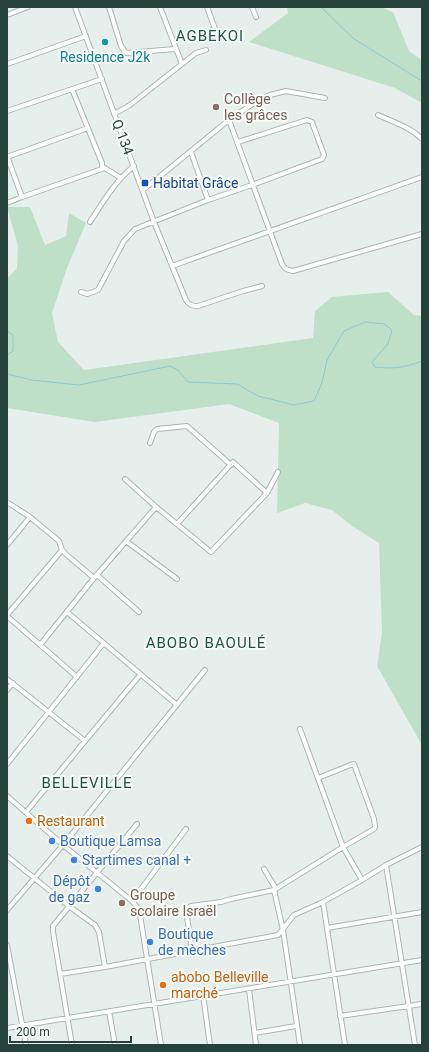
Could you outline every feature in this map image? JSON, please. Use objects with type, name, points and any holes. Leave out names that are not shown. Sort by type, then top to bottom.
[{"type":"street","points":[[7,15],[28,7]]},
{"type":"street","name":"Q 134","points":[[75,7],[154,222],[186,300],[189,304],[198,306],[262,286]]},
{"type":"street","points":[[109,7],[122,46],[126,52],[175,49]]},
{"type":"street","points":[[160,7],[182,64]]},
{"type":"street","points":[[207,7],[217,34]]},
{"type":"street","points":[[252,7],[256,17]]},
{"type":"street","points":[[7,64],[86,36]]},
{"type":"street","points":[[114,114],[130,105],[196,53],[206,50]]},
{"type":"street","points":[[7,111],[102,79]]},
{"type":"street","points":[[72,89],[103,167],[117,177],[121,178]]},
{"type":"street","points":[[143,190],[229,120],[254,103],[270,95],[286,91],[325,98]]},
{"type":"street","points":[[378,115],[398,123],[417,134],[422,139]]},
{"type":"street","points":[[229,120],[284,268],[293,271],[422,234]]},
{"type":"street","points":[[81,292],[87,294],[98,290],[124,241],[135,229],[208,200],[322,159],[324,152],[312,122],[307,120],[238,142]]},
{"type":"street","points":[[22,197],[7,157],[88,128]]},
{"type":"street","points":[[191,152],[208,200]]},
{"type":"street","points":[[90,222],[121,178],[134,166]]},
{"type":"street","points":[[7,203],[100,170],[103,167]]},
{"type":"street","points":[[172,266],[422,177]]},
{"type":"street","points":[[150,443],[154,432],[157,429],[187,426],[231,465]]},
{"type":"street","points":[[177,524],[233,462],[267,493]]},
{"type":"street","points":[[125,479],[212,552],[267,493],[278,472]]},
{"type":"street","points":[[7,503],[30,517],[59,541],[62,550],[68,556],[96,576],[138,612]]},
{"type":"street","points":[[40,645],[96,576],[156,506]]},
{"type":"street","points":[[7,545],[30,517]]},
{"type":"street","points":[[126,541],[177,579]]},
{"type":"street","points":[[62,550],[7,616],[77,677]]},
{"type":"street","points":[[67,612],[177,705]]},
{"type":"street","points":[[7,764],[104,644]]},
{"type":"street","points":[[7,910],[63,845],[205,670]]},
{"type":"street","points":[[26,812],[140,675]]},
{"type":"street","points":[[7,678],[85,741]]},
{"type":"street","points":[[7,690],[13,683]]},
{"type":"street","points":[[300,729],[343,847],[362,880]]},
{"type":"street","points":[[192,951],[186,910],[188,908],[275,889],[374,829],[374,819],[356,767],[353,764],[318,778]]},
{"type":"street","points":[[7,796],[63,845],[132,901],[139,910],[161,1045]]},
{"type":"street","points":[[72,1045],[53,926],[137,824]]},
{"type":"street","points":[[132,901],[186,830]]},
{"type":"street","points":[[60,974],[278,935],[294,916],[362,880],[386,865],[422,847]]},
{"type":"street","points":[[7,856],[70,907],[95,925],[98,929],[105,967]]},
{"type":"street","points":[[386,865],[415,1045]]},
{"type":"street","points":[[264,869],[275,889],[283,930],[300,1045]]},
{"type":"street","points":[[322,902],[345,1045]]},
{"type":"street","points":[[327,928],[422,912]]},
{"type":"street","points":[[7,945],[26,1045]]},
{"type":"street","points":[[7,1028],[422,960]]},
{"type":"street","points":[[7,972],[12,971]]},
{"type":"street","points":[[249,988],[256,1045]]},
{"type":"street","points":[[203,996],[210,1045]]},
{"type":"street","points":[[340,1016],[422,1004]]},
{"type":"street","points":[[109,1011],[115,1045]]},
{"type":"street","points":[[255,1033],[296,1026]]},
{"type":"green space","points":[[287,7],[381,7],[393,12],[409,51],[422,60],[422,103],[395,88],[249,42],[288,13]]},
{"type":"green space","points":[[7,207],[30,207],[45,245],[66,236],[69,213],[86,223],[67,268],[52,313],[58,342],[84,370],[313,338],[315,311],[332,297],[388,292],[414,315],[422,316],[422,745],[377,666],[382,633],[379,543],[352,526],[332,510],[305,503],[277,513],[279,423],[229,404],[95,422],[7,408],[7,279],[17,268],[18,246]]},
{"type":"waterway","points":[[321,7],[354,39],[422,81]]},
{"type":"waterway","points":[[7,374],[32,380],[79,385],[170,366],[178,370],[188,382],[237,384],[258,396],[294,405],[314,401],[322,383],[327,360],[344,331],[365,322],[384,324],[392,330],[388,344],[372,362],[375,367],[398,367],[422,361]]},
{"type":"waterway","points":[[7,331],[13,335],[13,351],[7,355]]},
{"type":"place","name":"Residence J2k","points":[[105,42]]},
{"type":"place","name":"Collège les grâces","points":[[216,107]]},
{"type":"place","name":"Habitat Grâce","points":[[145,183]]},
{"type":"place","name":"Restaurant","points":[[29,821]]},
{"type":"place","name":"Boutique Lamsa","points":[[52,841]]},
{"type":"place","name":"Startimes canal +","points":[[74,860]]},
{"type":"place","name":"Dépôt de gaz","points":[[98,889]]},
{"type":"place","name":"Groupe scolaire Israël","points":[[122,903]]},
{"type":"place","name":"Boutique de mèches","points":[[150,942]]},
{"type":"place","name":"abobo Belleville marché","points":[[163,985]]},
{"type":"district","name":"AGBEKOI","points":[[210,36]]},
{"type":"district","name":"ABOBO BAOULÉ","points":[[206,643]]},
{"type":"district","name":"BELLEVILLE","points":[[87,783]]}]
